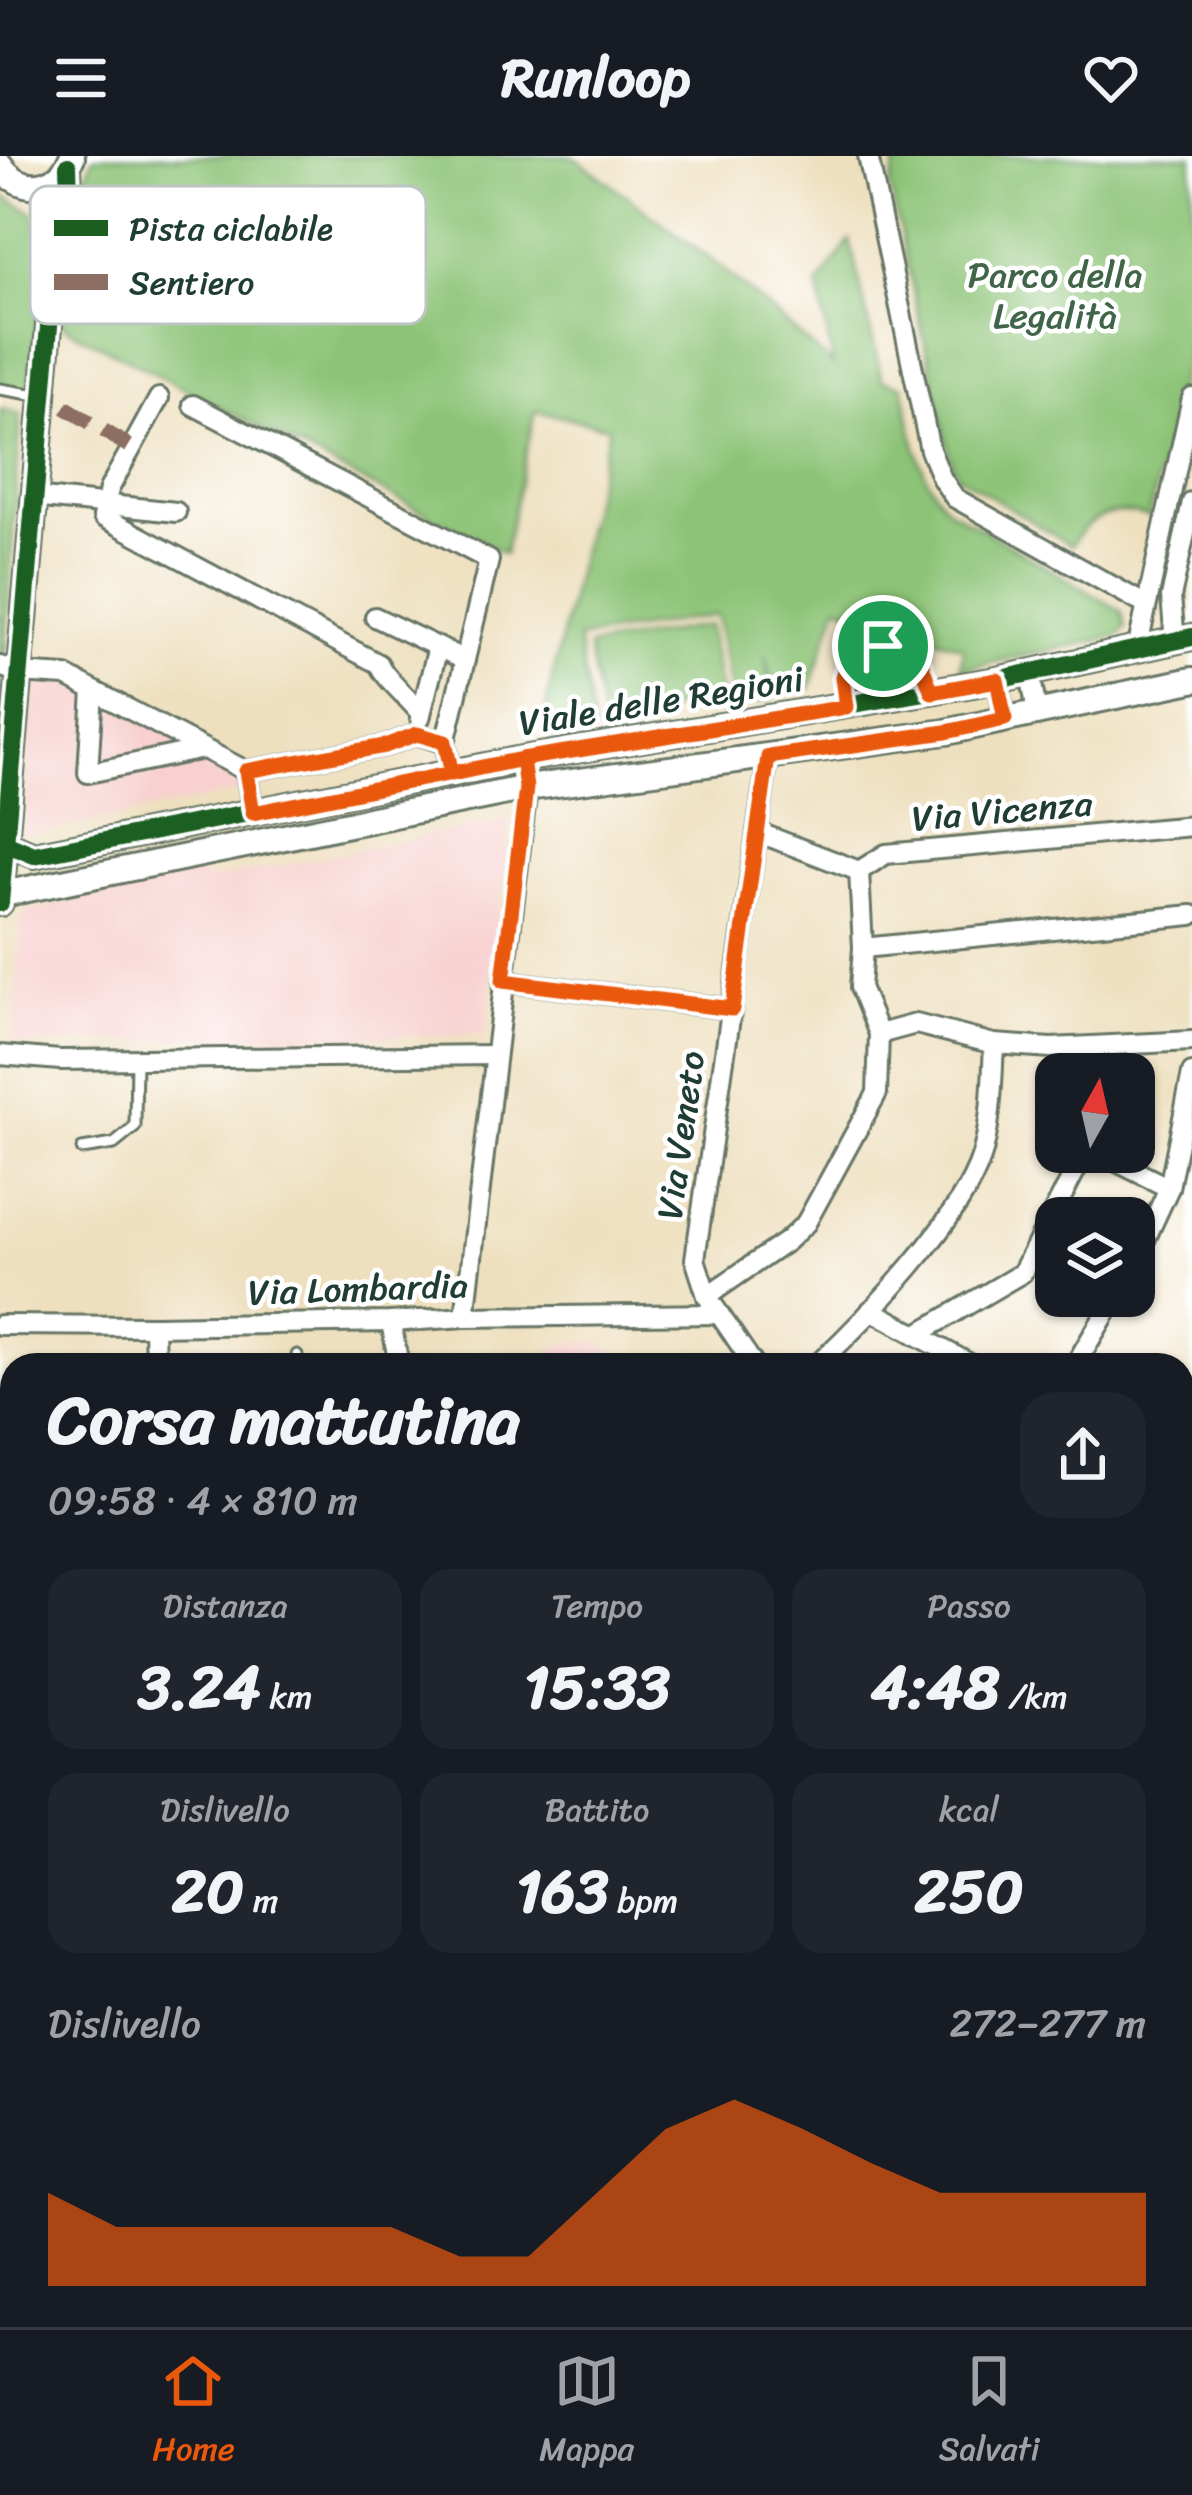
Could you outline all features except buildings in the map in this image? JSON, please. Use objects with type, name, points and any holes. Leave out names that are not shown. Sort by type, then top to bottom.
[{"type":"street","points":[[868,156],[930,449],[942,479],[955,498],[1146,605]]},
{"type":"street","points":[[28,186],[52,182],[70,161]]},
{"type":"street","points":[[2,170],[30,188]]},
{"type":"street","points":[[1,899],[10,670],[34,497],[49,324]]},
{"type":"street","points":[[159,398],[104,504],[104,517],[379,664],[383,675],[402,688],[421,714]]},
{"type":"street","points":[[1137,650],[1170,496],[1186,455],[1192,398]]},
{"type":"street","points":[[193,405],[489,560],[445,742],[452,774]]},
{"type":"street","points":[[1170,496],[1192,502],[1171,597],[1184,639]]},
{"type":"street","points":[[34,497],[176,512]]},
{"type":"street","points":[[375,617],[465,660]]},
{"type":"street","name":"Viale delle Regioni","points":[[1,838],[34,855],[522,759],[997,680],[1184,639]]},
{"type":"street","points":[[417,734],[438,647]]},
{"type":"street","points":[[10,670],[66,676],[246,771],[385,746],[417,734],[445,742]]},
{"type":"street","points":[[1030,673],[1037,712]]},
{"type":"street","points":[[997,680],[1005,719]]},
{"type":"street","name":"Viale delle Regioni","points":[[1,899],[526,788],[946,732],[1192,680]]},
{"type":"street","points":[[93,691],[88,772],[203,749]]},
{"type":"street","name":"Via Veneto","points":[[746,1353],[707,1296],[694,1259],[768,757]]},
{"type":"street","points":[[465,1316],[526,788],[522,759]]},
{"type":"street","points":[[246,771],[253,813]]},
{"type":"street","name":"Via Vicenza","points":[[859,871],[886,854],[1192,826]]},
{"type":"street","points":[[707,1296],[787,1241],[816,1207],[877,1094],[879,1034],[860,987],[859,871],[758,832]]},
{"type":"street","points":[[863,948],[1192,915]]},
{"type":"street","points":[[503,981],[732,1009]]},
{"type":"street","points":[[879,1034],[916,1024],[994,1044],[1051,1048],[1192,1041]]},
{"type":"street","points":[[835,1353],[935,1237],[980,1160],[989,1121],[994,1044]]},
{"type":"street","points":[[0,1054],[60,1060],[493,1055]]},
{"type":"street","points":[[1155,1218],[1169,1188],[1192,1073]]},
{"type":"street","points":[[916,1335],[1022,1273],[1074,1173]]},
{"type":"street","points":[[1139,1173],[1169,1188]]},
{"type":"street","points":[[871,1310],[950,1353]]},
{"type":"street","name":"Via Lombardia","points":[[0,1325],[718,1314]]},
{"type":"street","points":[[1082,1353],[1104,1317]]},
{"type":"street","points":[[391,1322],[397,1353]]},
{"type":"street","points":[[154,1326],[155,1353]]},
{"type":"lane","points":[[0,389],[43,396]]},
{"type":"lane","points":[[846,707],[842,677],[856,638],[920,661],[932,692]]},
{"type":"lane","points":[[844,668],[910,657]]},
{"type":"lane","points":[[82,1149],[114,1144],[135,1127],[136,1058]]},
{"type":"shaded area","points":[[36,657],[279,784],[28,835],[23,830]]},
{"type":"shaded area","points":[[510,819],[486,1035],[12,1045],[22,912],[205,869],[205,881]]},
{"type":"shaded area","points":[[601,1342],[613,1353],[546,1353],[564,1344]]},
{"type":"green space","points":[[94,156],[573,156],[718,265],[833,365],[818,285],[850,240],[882,380],[903,386],[918,452],[939,498],[950,510],[1121,611],[1126,627],[1119,636],[961,669],[963,647],[838,605],[810,689],[774,690],[765,654],[773,700],[734,707],[716,615],[578,639],[594,732],[553,739],[542,724],[609,427],[535,411],[504,554],[63,326],[426,324],[426,186],[78,186]]},
{"type":"green space","name":"Parco della Legalità","points":[[898,156],[1192,156],[1192,330],[1149,517],[1125,512],[1104,516],[1086,527],[1071,546],[959,476],[952,465],[890,186]]},
{"type":"green space","points":[[0,194],[30,211],[30,324],[36,324],[29,392],[0,386]]},
{"type":"green space","points":[[0,409],[21,414],[0,721]]},
{"type":"green space","points":[[709,625],[722,700],[602,721],[588,647]]},
{"type":"marked path","points":[[65,407],[132,448]]},
{"type":"cycle path","points":[[68,166],[69,186]]},
{"type":"cycle path","points":[[0,903],[49,324]]},
{"type":"cycle path","points":[[3,842],[34,855],[522,759],[997,680],[1192,637]]},
{"type":"route","points":[[883,646],[856,638],[842,677],[846,707],[522,759],[452,774],[445,742],[417,734],[385,746],[246,771],[253,813],[423,781],[522,759],[526,788],[503,981],[732,1009],[768,757],[1005,719],[997,680],[932,692],[920,661],[883,646]]}]
